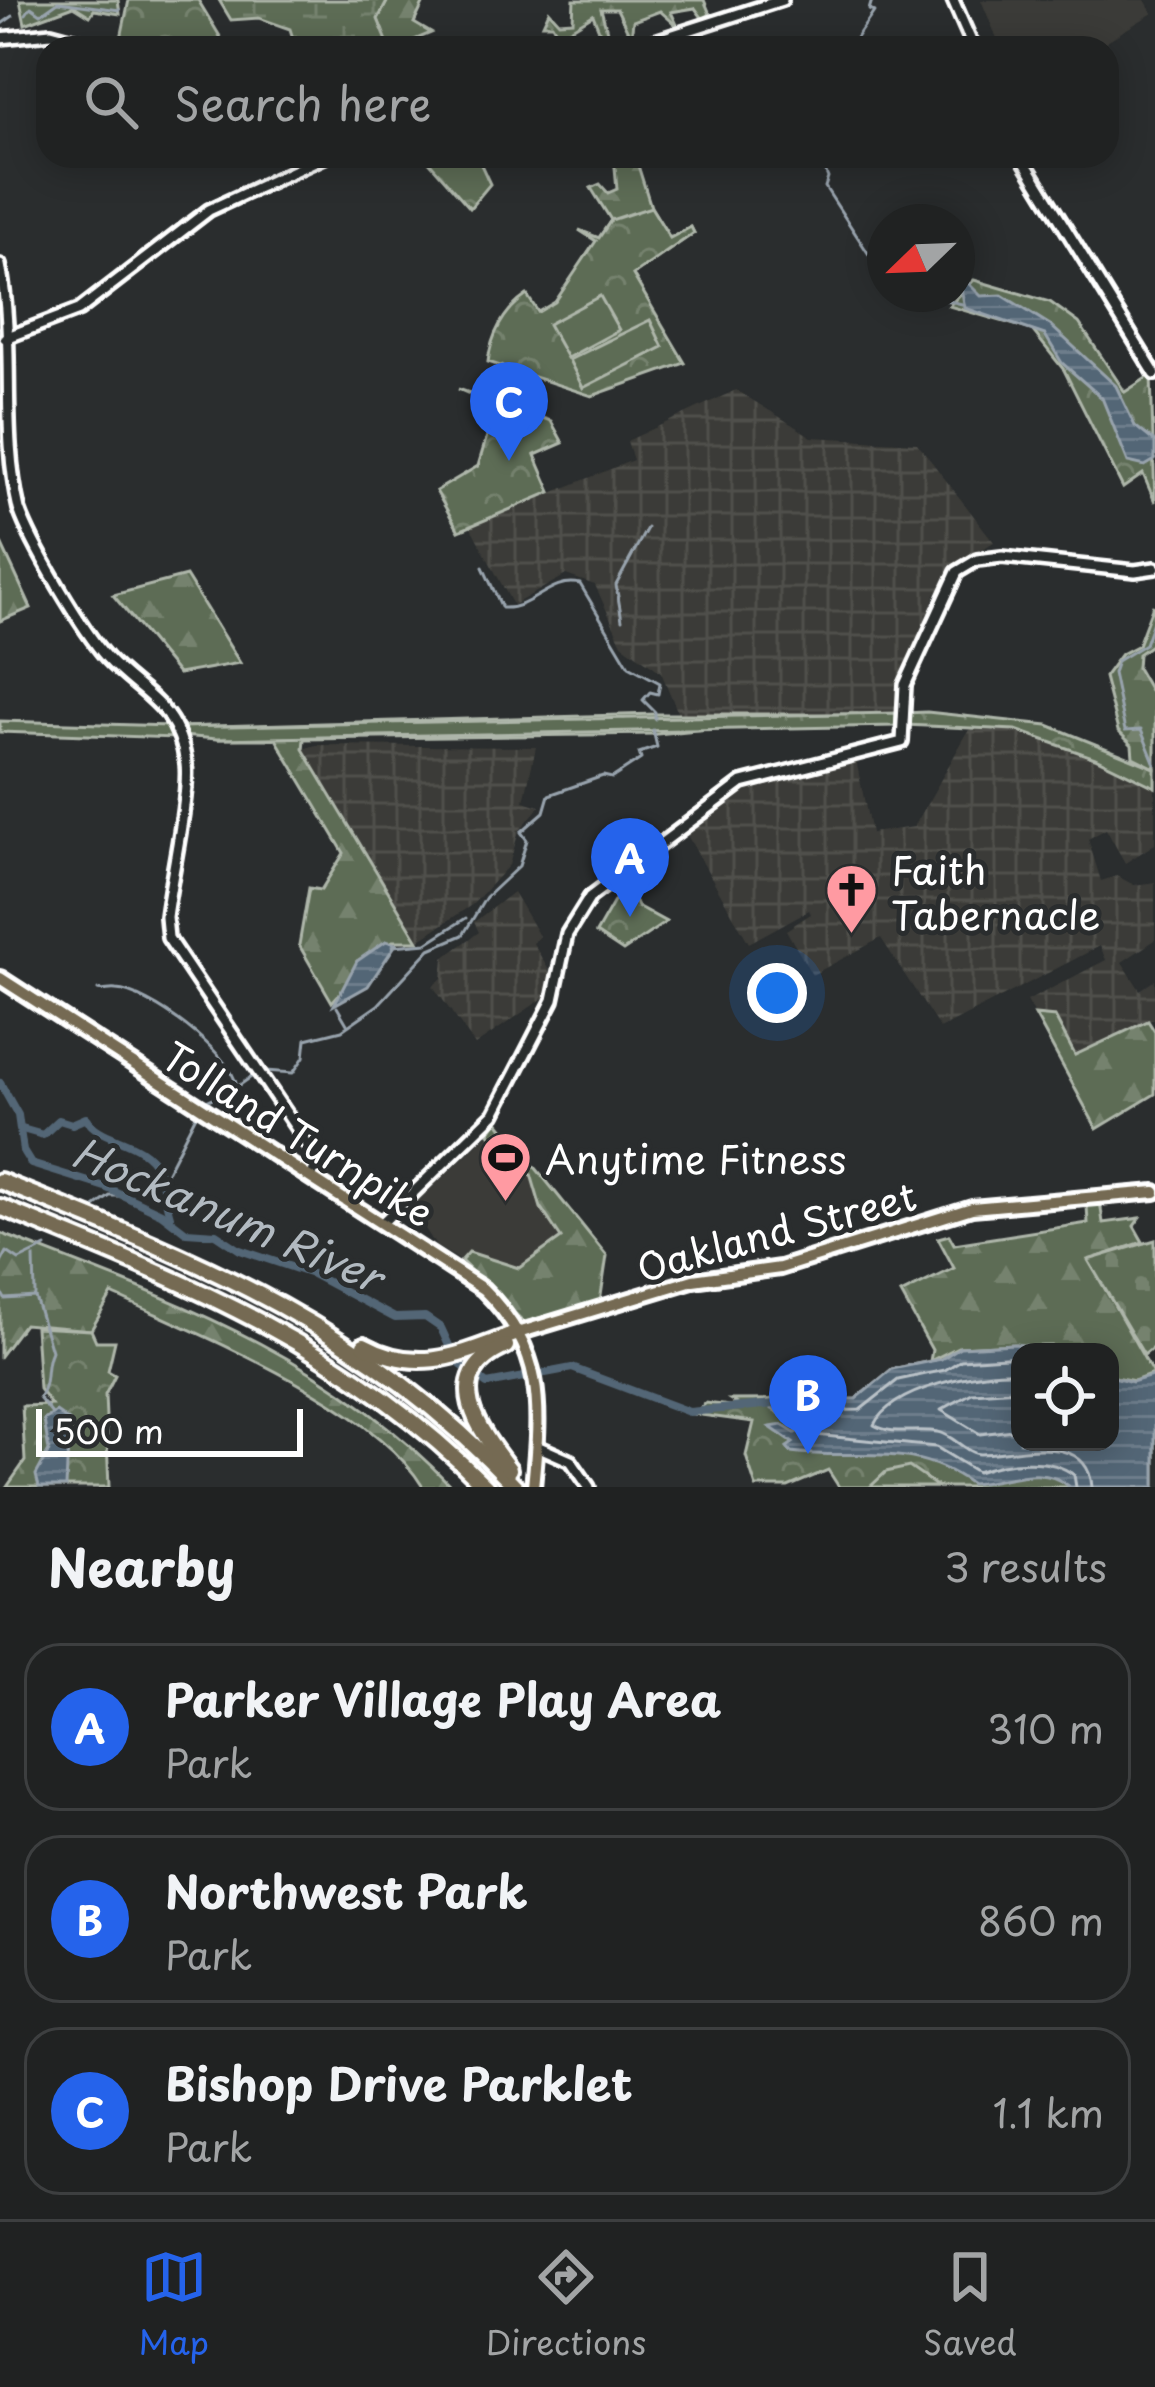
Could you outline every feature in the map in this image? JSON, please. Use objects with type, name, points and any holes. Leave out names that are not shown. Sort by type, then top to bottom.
[{"type":"highway","points":[[0,1185],[195,1260],[389,1358],[421,1363],[520,1336]]},
{"type":"highway","points":[[0,1185],[196,1268],[302,1322],[407,1395],[507,1487]]},
{"type":"highway","points":[[0,1210],[200,1295],[285,1339],[374,1398],[477,1487]]},
{"type":"highway","points":[[0,1210],[208,1292],[296,1337],[399,1408],[487,1487]]},
{"type":"highway","points":[[290,1307],[419,1396],[520,1487]]},
{"type":"highway","points":[[520,1336],[494,1351],[475,1374],[475,1421],[520,1487]]},
{"type":"main road","name":"Tolland Turnpike","points":[[0,978],[467,1276],[503,1310],[520,1336],[536,1382],[533,1487]]},
{"type":"main road","name":"Oakland Street","points":[[520,1336],[693,1280],[780,1268],[972,1208],[1155,1192]]},
{"type":"street","points":[[670,36],[782,0]]},
{"type":"street","points":[[953,0],[969,36]]},
{"type":"street","points":[[0,38],[51,32],[65,36]]},
{"type":"street","points":[[5,338],[85,306],[209,210],[300,168]]},
{"type":"street","points":[[1028,168],[1155,374]]},
{"type":"street","points":[[0,265],[5,338],[2,405],[24,520],[105,656],[158,699],[186,760],[166,917],[168,938],[318,1160],[311,1178]]},
{"type":"street","points":[[383,1222],[494,1114],[554,1000],[568,934],[590,897],[742,783],[902,742],[905,685],[950,582],[968,565],[1002,557],[1151,569]]},
{"type":"street","points":[[537,1446],[571,1461],[589,1487]]},
{"type":"shaded area","points":[[981,0],[1145,0],[1153,13],[1115,36],[996,36]]},
{"type":"shaded area","points":[[736,390],[812,437],[917,443],[994,542],[966,559],[935,595],[896,713],[680,718],[661,672],[622,644],[595,585],[566,575],[513,605],[470,526],[633,460],[627,441]]},
{"type":"shaded area","points":[[970,728],[1016,730],[1082,753],[1155,787],[1155,844],[1125,863],[1106,829],[1088,839],[1101,881],[1117,876],[1134,885],[1155,882],[1155,940],[1122,962],[1140,990],[1155,980],[1155,1018],[1075,1056],[1055,1018],[1035,1015],[1027,1001],[1106,960],[1100,946],[940,1029],[881,938],[812,975],[786,930],[811,914],[809,910],[749,943],[684,830],[751,784],[855,755],[871,833],[914,827]]},
{"type":"shaded area","points":[[316,745],[536,747],[524,801],[540,806],[519,831],[509,865],[473,904],[418,941],[303,749]]},
{"type":"shaded area","points":[[513,892],[539,936],[533,943],[555,981],[545,997],[475,1045],[433,986],[442,978],[444,958],[479,932],[474,922]]},
{"type":"shaded area","points":[[489,1133],[532,1174],[541,1208],[561,1238],[519,1268],[469,1252],[461,1261],[436,1246],[411,1207]]},
{"type":"green space","points":[[20,0],[118,0],[120,14],[94,10],[90,16],[74,6],[25,24]]},
{"type":"green space","points":[[129,0],[198,0],[220,36],[122,36]]},
{"type":"green space","points":[[219,0],[388,0],[378,19],[385,36],[292,36],[290,29],[259,18],[231,20]]},
{"type":"green space","points":[[388,0],[425,0],[414,23],[431,33],[384,36],[378,19]]},
{"type":"green space","points":[[574,0],[704,0],[710,14],[703,19],[695,8],[671,12],[678,27],[660,11],[633,21],[631,36],[617,9],[601,9],[608,35],[620,36],[596,36],[599,30],[593,15],[559,36],[552,24],[543,24],[549,11],[559,22],[573,21]]},
{"type":"green space","points":[[435,168],[483,168],[490,184],[470,208]]},
{"type":"green space","points":[[615,168],[639,168],[651,207],[670,238],[691,227],[694,233],[633,275],[585,258],[611,220],[591,188],[600,184],[608,193],[617,189]]},
{"type":"green space","points":[[651,207],[670,238],[691,227],[694,233],[633,275],[685,363],[592,396],[488,362],[500,325],[519,301],[527,295],[538,312],[555,302],[596,241],[579,230],[599,238],[611,220]]},
{"type":"green space","points":[[975,280],[1050,302],[1079,323],[1125,392],[1151,375],[1155,502],[1143,474],[1123,488],[1064,370],[1032,330],[970,312],[975,312]]},
{"type":"green space","points":[[600,296],[619,330],[567,358],[548,324]]},
{"type":"green space","points":[[650,320],[663,347],[583,388],[569,360]]},
{"type":"green space","points":[[458,389],[551,421],[563,443],[535,455],[551,492],[459,531],[436,491],[478,466],[496,406]]},
{"type":"green space","points":[[0,541],[31,608],[0,621]]},
{"type":"green space","points":[[186,576],[240,663],[178,674],[113,595]]},
{"type":"green space","points":[[1153,605],[1155,642],[1138,654],[1137,668],[1155,699],[1155,768],[1133,757],[1132,745],[1118,731],[1104,677],[1121,654],[1138,645]]},
{"type":"green space","points":[[896,713],[896,726],[217,739],[182,736],[178,727]]},
{"type":"green space","points":[[905,713],[1048,725],[1155,768],[1155,787],[1095,758],[1016,730],[905,725]]},
{"type":"green space","points":[[656,714],[858,714],[657,734],[304,739],[303,749],[418,941],[393,941],[357,961],[350,982],[332,1002],[299,945],[309,888],[321,890],[344,853],[276,739],[217,739],[178,727]]},
{"type":"green space","points":[[0,721],[170,726],[175,738],[0,732]]},
{"type":"green space","points":[[623,874],[637,906],[666,922],[623,951],[596,933],[616,898],[607,885]]},
{"type":"green space","points":[[1035,1015],[1055,1017],[1075,1055],[1148,1021],[1155,1032],[1155,1094],[1097,1129]]},
{"type":"green space","points":[[497,1120],[607,1256],[600,1302],[524,1322],[461,1261],[469,1252],[519,1268],[561,1238],[541,1208],[531,1174],[489,1133]]},
{"type":"green space","points":[[1100,1201],[1103,1223],[1140,1218],[1134,1226],[1143,1242],[1089,1260],[1153,1374],[1134,1381],[1119,1378],[1119,1343],[958,1347],[930,1361],[932,1350],[901,1294],[954,1268],[938,1238],[949,1235],[954,1244],[1088,1223],[1087,1205]]},
{"type":"green space","points":[[0,1233],[184,1307],[297,1364],[403,1440],[452,1487],[423,1487],[399,1456],[326,1400],[236,1351],[112,1294],[91,1330],[24,1324],[0,1356]]},
{"type":"green space","points":[[1155,1240],[1155,1346],[1144,1355],[1088,1260]]},
{"type":"green space","points":[[35,1327],[91,1330],[96,1341],[115,1341],[108,1371],[115,1375],[105,1395],[109,1487],[7,1487],[25,1461],[22,1406],[51,1405],[39,1389]]},
{"type":"green space","points":[[1011,1344],[1011,1451],[1119,1451],[1119,1378],[1132,1382],[1155,1375],[1155,1487],[839,1487],[828,1470],[788,1487],[756,1487],[746,1456],[754,1422],[693,1414],[706,1403],[736,1403],[731,1400],[856,1399],[892,1369],[941,1359],[960,1347]]},
{"type":"green space","points":[[909,1467],[938,1487],[870,1487],[886,1472]]},
{"type":"water","points":[[975,290],[981,296],[1002,295],[1050,325],[1116,386],[1135,426],[1155,442],[1155,460],[1145,466],[1128,462],[1102,398],[1062,363],[1045,335],[975,311]]},
{"type":"water","points":[[386,941],[396,944],[368,986],[334,1005],[357,961]]},
{"type":"water","points":[[1011,1344],[1011,1451],[1119,1451],[1119,1378],[1132,1382],[1155,1375],[1155,1487],[1070,1487],[1034,1475],[971,1484],[949,1470],[905,1457],[791,1452],[787,1447],[793,1443],[770,1427],[782,1425],[795,1433],[805,1429],[772,1409],[772,1399],[856,1399],[892,1369],[941,1359],[960,1347]]},
{"type":"water","points":[[56,1412],[69,1421],[66,1487],[39,1487],[36,1475],[49,1451],[44,1420]]},
{"type":"waterway","points":[[857,36],[874,12],[869,10],[872,0]]},
{"type":"waterway","points":[[26,14],[31,7],[41,14],[58,2],[120,10]]},
{"type":"waterway","points":[[0,25],[13,16]]},
{"type":"waterway","points":[[824,168],[825,187],[867,251]]},
{"type":"waterway","points":[[622,620],[616,585],[647,528]]},
{"type":"waterway","points":[[483,567],[502,608],[523,604],[559,585],[580,584],[629,666],[660,683],[658,694],[650,692],[643,700],[655,712],[655,719]]},
{"type":"waterway","points":[[1155,616],[1145,644],[1117,661],[1113,673],[1125,731],[1141,730],[1155,764]]},
{"type":"waterway","points":[[265,1071],[293,1073],[304,1057],[306,1039],[342,1030],[378,1005],[430,949],[463,935],[486,897],[519,866],[527,840],[521,832],[544,812],[549,795],[603,776],[612,778],[641,759],[639,753],[657,747],[653,730]]},
{"type":"waterway","points":[[393,946],[427,943],[466,918]]},
{"type":"waterway","points":[[98,990],[130,993],[148,1001],[205,1042],[232,1073],[237,1087],[204,1102]]},
{"type":"waterway","points":[[337,1007],[347,1024]]},
{"type":"waterway","points":[[237,1087],[254,1075]]},
{"type":"waterway","name":"Hockanum River","points":[[0,1083],[18,1115],[23,1151],[31,1164],[105,1187],[161,1213],[186,1232],[216,1234],[240,1250],[312,1274],[395,1318],[425,1317],[441,1328],[456,1361],[487,1384],[572,1368],[689,1412],[775,1404]]},
{"type":"waterway","points":[[162,1181],[199,1109]]},
{"type":"waterway","points":[[22,1129],[43,1135],[59,1120],[72,1124],[86,1118],[101,1132],[132,1145],[157,1168],[170,1216]]},
{"type":"waterway","points":[[92,1209],[110,1196],[120,1196]]},
{"type":"waterway","points":[[0,1265],[7,1252],[19,1260],[46,1247]]},
{"type":"waterway","points":[[34,1257],[35,1295]]},
{"type":"waterway","points":[[0,1290],[5,1299],[35,1297],[51,1351],[39,1398],[52,1414]]},
{"type":"place","name":"Bishop Drive Parklet","points":[[509,461]]},
{"type":"place","name":"Parker Village Play Area","points":[[630,917]]},
{"type":"place","name":"Faith Tabernacle","points":[[852,936]]},
{"type":"place","name":"Anytime Fitness","points":[[506,1203]]},
{"type":"place","name":"Northwest Park","points":[[808,1454]]}]
